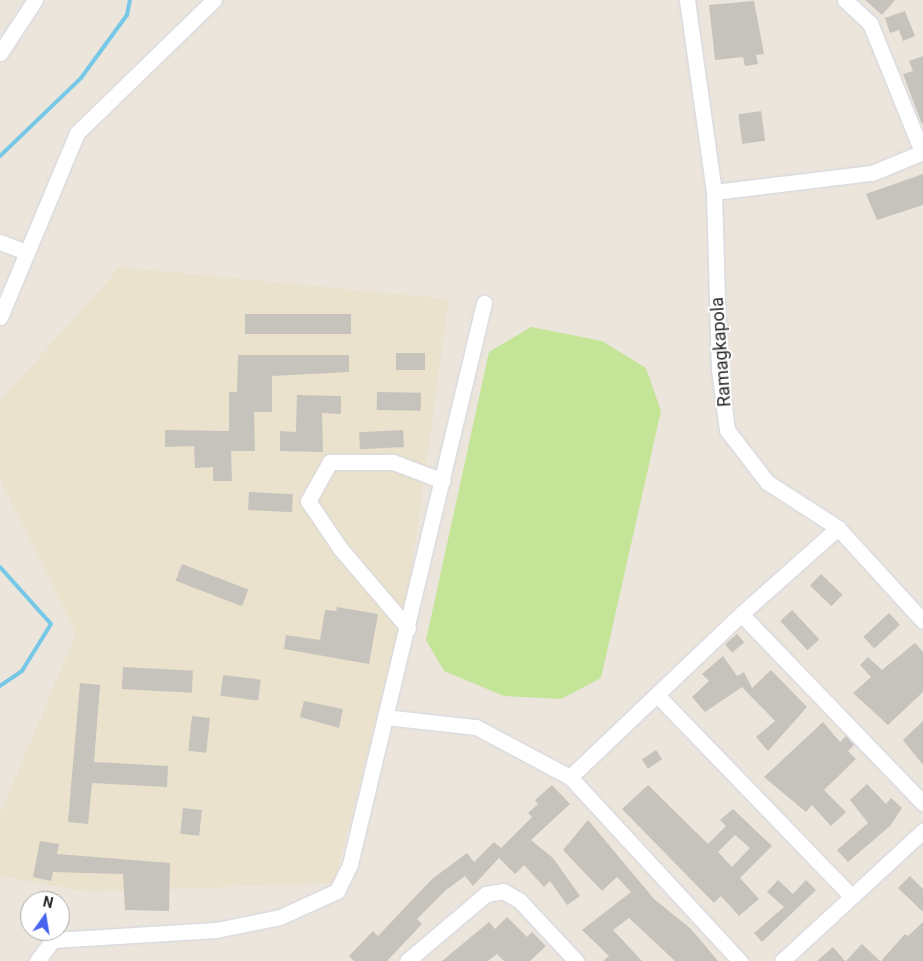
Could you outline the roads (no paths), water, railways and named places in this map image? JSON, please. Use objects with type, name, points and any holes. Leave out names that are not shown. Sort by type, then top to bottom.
[{"type":"street","points":[[0,53],[35,0]]},
{"type":"street","points":[[0,316],[77,133],[113,93],[214,0]]},
{"type":"street","name":"Ramagkapola","points":[[687,0],[714,192],[719,369],[727,430],[767,482],[838,528],[923,621]]},
{"type":"street","points":[[714,192],[850,178],[923,152],[870,22],[845,0]]},
{"type":"street","points":[[0,242],[26,252]]},
{"type":"street","points":[[37,961],[53,940],[216,930],[280,917],[337,891],[350,864],[484,304]]},
{"type":"street","points":[[408,628],[340,548],[308,501],[330,462],[393,462],[442,481]]},
{"type":"street","points":[[570,777],[658,696],[741,614],[838,528]]},
{"type":"street","points":[[741,614],[923,803]]},
{"type":"street","points":[[658,696],[851,896]]},
{"type":"street","points":[[385,717],[476,727],[570,777],[740,961]]},
{"type":"street","points":[[782,961],[923,831]]},
{"type":"street","points":[[407,961],[486,894],[504,892],[520,901],[570,959]]},
{"type":"waterway","points":[[0,156],[81,78],[127,15],[130,0]]},
{"type":"waterway","points":[[0,567],[51,624],[22,671],[0,686]]}]
